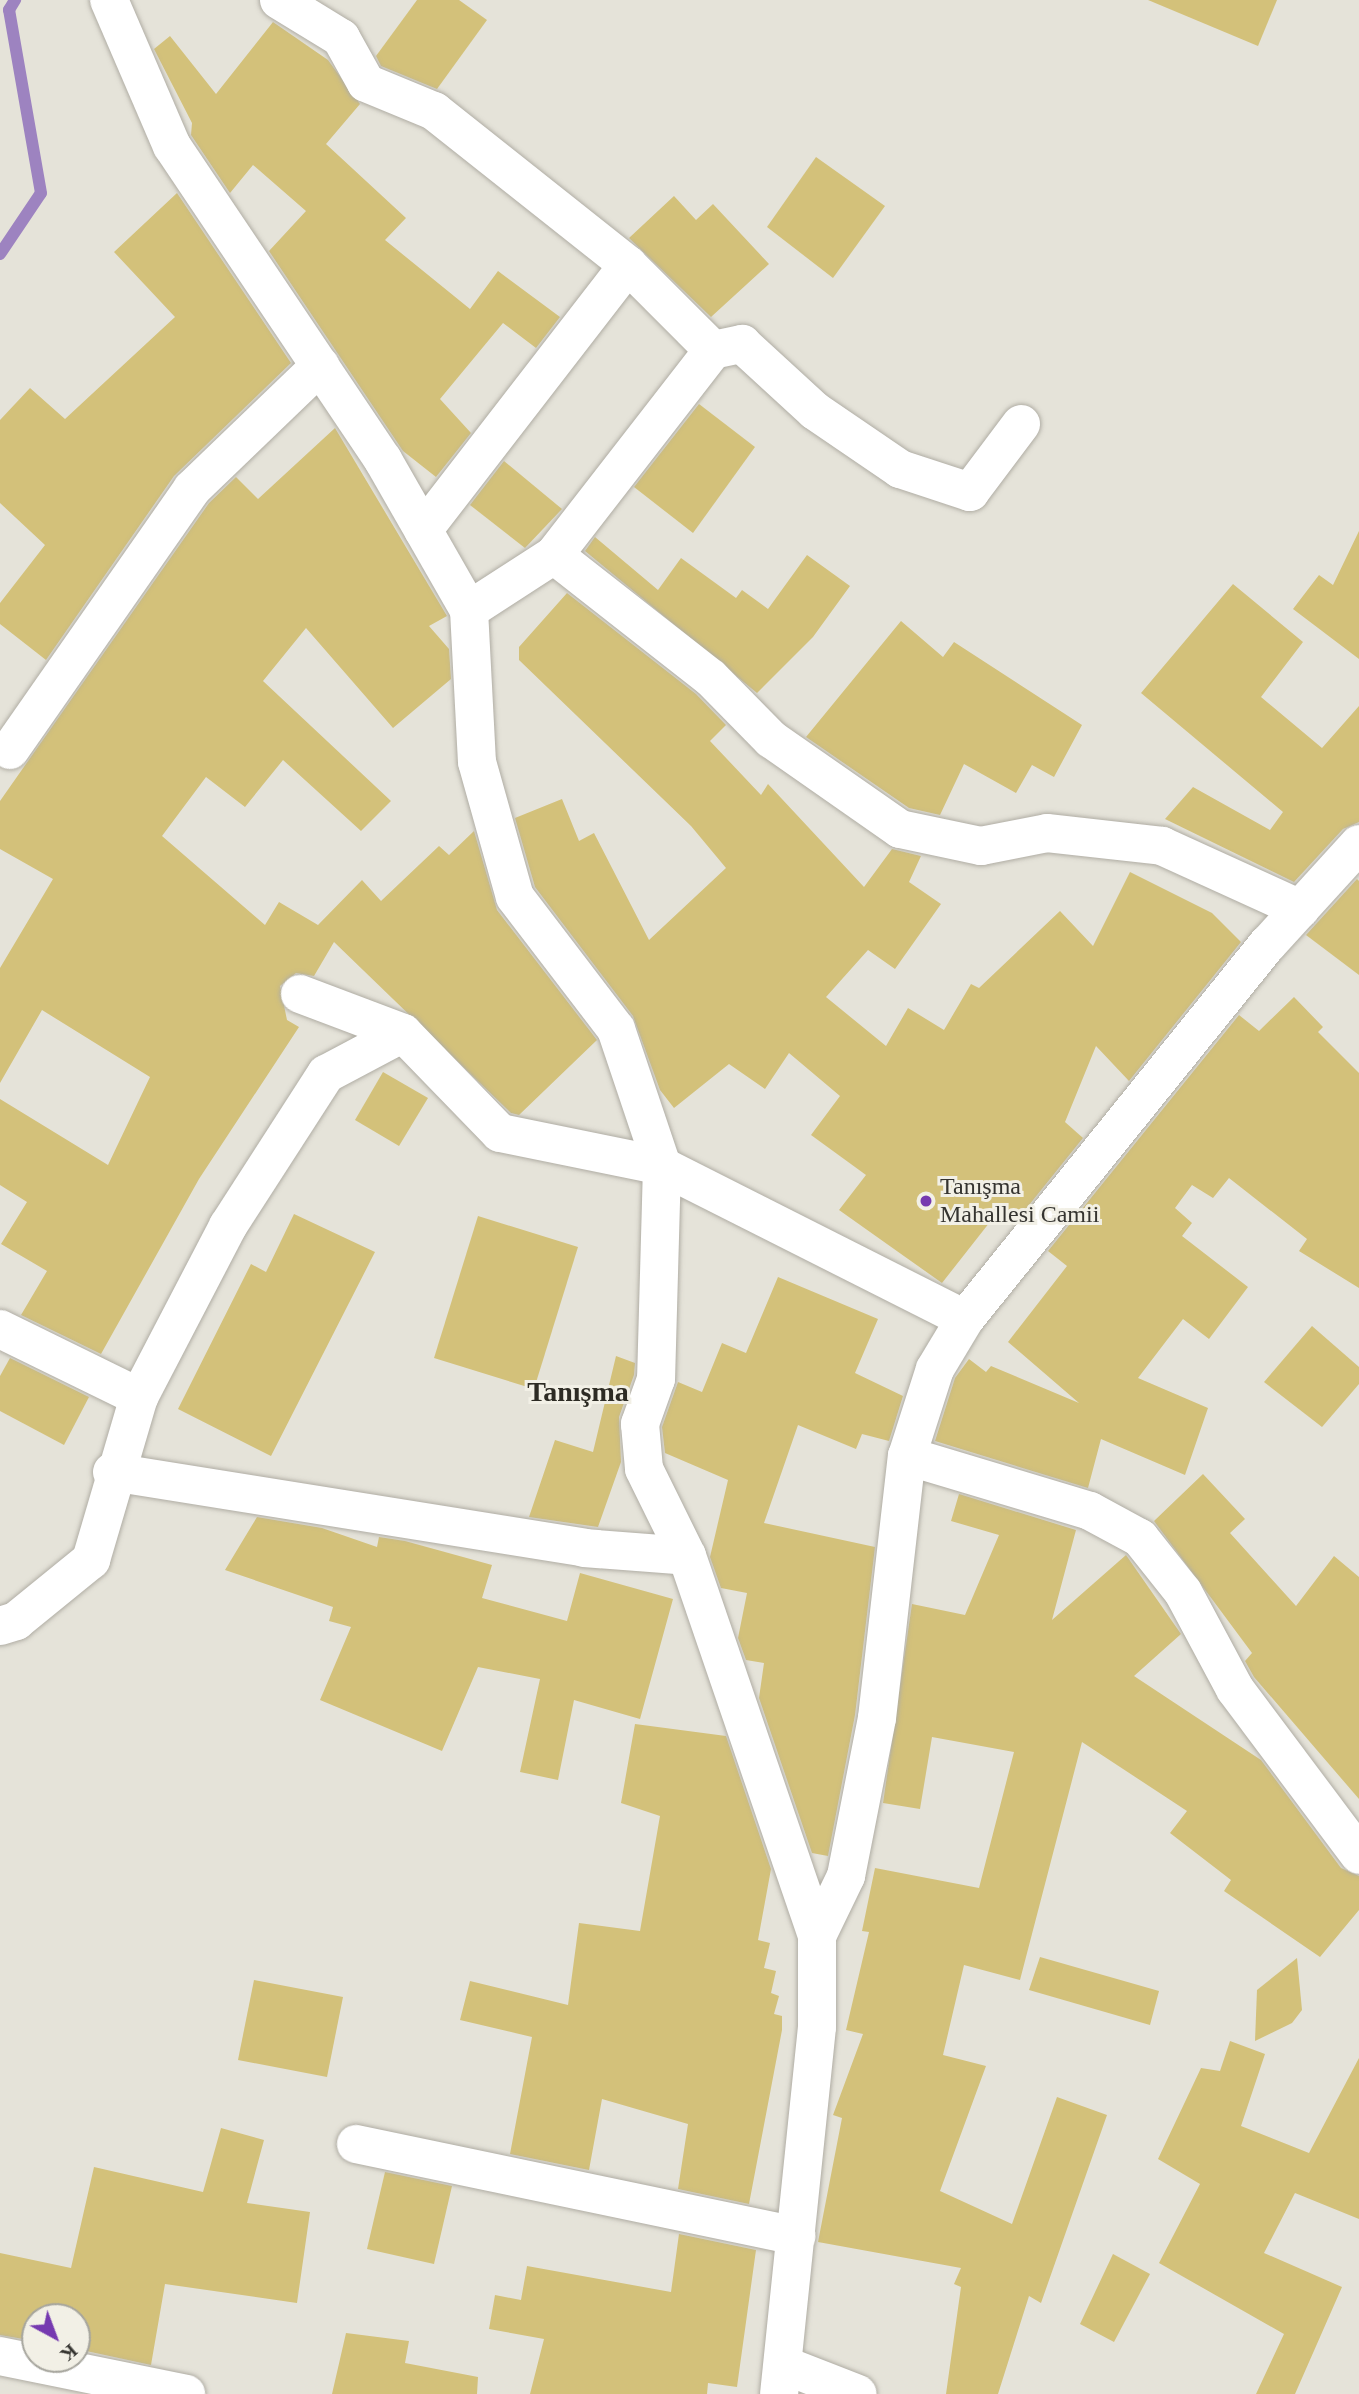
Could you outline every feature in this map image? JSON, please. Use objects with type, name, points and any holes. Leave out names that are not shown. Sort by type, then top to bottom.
[{"type":"street","points":[[109,0],[172,146],[320,366],[423,530],[468,610],[477,762],[515,897],[616,1029],[662,1166],[656,1379],[640,1424],[644,1469],[687,1556],[817,1936],[817,2027],[782,2379],[858,2394]]},
{"type":"street","points":[[279,0],[341,38],[366,83],[434,111],[628,265],[713,350]]},
{"type":"street","points":[[423,530],[628,265]]},
{"type":"street","points":[[468,610],[554,555],[713,350],[741,344],[815,411],[900,469],[970,492],[1021,424]]},
{"type":"street","points":[[10,750],[192,489],[320,366]]},
{"type":"street","points":[[554,555],[711,678],[771,739],[900,829],[981,846],[1047,833],[1162,846],[1300,909]]},
{"type":"street","points":[[817,1936],[846,1876],[874,1731],[907,1456],[935,1369],[965,1319],[1300,909],[1359,844]]},
{"type":"street","points":[[300,994],[403,1033],[499,1133],[662,1166],[965,1319]]},
{"type":"street","points":[[0,1626],[16,1621],[91,1560],[112,1472],[139,1397],[228,1226],[326,1074],[403,1033]]},
{"type":"street","points":[[0,1329],[139,1397]]},
{"type":"street","points":[[907,1456],[1090,1511],[1140,1538],[1183,1592],[1235,1689],[1359,1855]]},
{"type":"street","points":[[112,1472],[584,1548],[687,1556]]},
{"type":"street","points":[[356,2144],[797,2236]]},
{"type":"street","points":[[0,2356],[186,2394]]},
{"type":"building","points":[[417,0],[459,0],[487,20],[437,89],[381,66],[376,56]]},
{"type":"building","points":[[1148,0],[1277,0],[1258,46]]},
{"type":"building","points":[[273,22],[328,60],[360,104],[326,144],[406,218],[385,240],[470,309],[498,271],[560,317],[536,348],[503,323],[440,399],[471,433],[436,477],[403,451],[269,251],[306,211],[253,165],[230,193],[191,135],[192,123],[154,49],[170,36],[216,94]]},
{"type":"building","points":[[816,157],[885,206],[833,278],[767,227]]},
{"type":"building","points":[[177,193],[291,363],[174,476],[46,660],[0,624],[0,603],[45,545],[0,503],[0,420],[30,388],[65,419],[175,317],[114,252]]},
{"type":"building","points":[[674,196],[696,220],[713,204],[769,264],[711,317],[629,238]]},
{"type":"building","points":[[699,404],[755,447],[693,533],[634,487]]},
{"type":"building","points":[[335,428],[447,616],[429,626],[449,649],[451,679],[393,728],[306,628],[263,681],[391,801],[361,831],[283,760],[245,807],[206,777],[162,836],[265,925],[279,902],[318,925],[362,880],[381,901],[439,846],[449,855],[474,831],[497,910],[597,1040],[519,1115],[511,1113],[334,942],[314,976],[296,973],[280,986],[287,1020],[299,1027],[199,1179],[101,1354],[21,1315],[47,1271],[1,1244],[27,1202],[0,1185],[0,1099],[108,1165],[150,1077],[42,1010],[0,1083],[0,968],[53,879],[0,849],[0,801],[209,503],[236,477],[258,499]]},
{"type":"building","points":[[504,461],[562,509],[525,548],[470,505]]},
{"type":"building","points":[[1359,531],[1359,659],[1293,609],[1319,575],[1333,585]]},
{"type":"building","points":[[595,537],[658,590],[681,558],[736,598],[742,590],[768,609],[807,555],[850,586],[813,637],[757,693],[585,551]]},
{"type":"building","points":[[1233,584],[1303,642],[1261,697],[1322,748],[1359,706],[1359,822],[1343,829],[1294,882],[1165,819],[1193,787],[1270,830],[1283,812],[1141,693]]},
{"type":"building","points":[[567,593],[696,694],[726,725],[710,741],[761,795],[768,784],[864,887],[892,849],[921,856],[909,882],[941,904],[895,969],[868,950],[826,997],[886,1046],[908,1008],[944,1030],[971,984],[979,988],[1060,911],[1093,946],[1130,872],[1212,913],[1241,942],[1129,1081],[1096,1046],[1065,1122],[1083,1138],[1013,1225],[997,1213],[942,1283],[839,1210],[866,1175],[811,1135],[840,1096],[789,1053],[765,1089],[729,1064],[674,1108],[660,1090],[633,1016],[535,887],[515,818],[562,799],[579,841],[594,833],[649,940],[726,868],[691,826],[519,660],[519,647]]},
{"type":"building","points":[[901,621],[943,657],[954,642],[1082,725],[1054,777],[1032,765],[1016,793],[964,764],[940,815],[909,808],[806,737]]},
{"type":"building","points":[[1357,879],[1359,881],[1359,975],[1306,935]]},
{"type":"building","points":[[1294,997],[1323,1027],[1318,1032],[1359,1073],[1359,1288],[1299,1251],[1307,1239],[1229,1178],[1213,1198],[1192,1185],[1175,1208],[1192,1223],[1182,1236],[1248,1287],[1209,1339],[1183,1319],[1138,1378],[1208,1408],[1185,1475],[1101,1439],[1088,1488],[935,1441],[955,1378],[969,1359],[986,1372],[991,1366],[1079,1403],[1008,1342],[1067,1266],[1048,1251],[1239,1015],[1259,1031]]},
{"type":"building","points":[[383,1072],[428,1098],[399,1146],[355,1120]]},
{"type":"building","points":[[294,1214],[375,1252],[271,1456],[178,1409],[251,1264],[266,1272]]},
{"type":"building","points":[[478,1216],[578,1247],[534,1389],[434,1358]]},
{"type":"building","points":[[778,1277],[878,1319],[855,1373],[903,1396],[889,1441],[862,1434],[856,1449],[798,1425],[764,1523],[875,1547],[855,1715],[828,1856],[812,1853],[759,1698],[764,1663],[746,1660],[738,1638],[747,1593],[721,1588],[710,1557],[728,1480],[665,1453],[662,1427],[678,1382],[702,1392],[722,1343],[746,1353]]},
{"type":"building","points":[[1312,1326],[1359,1367],[1359,1384],[1322,1427],[1264,1382]]},
{"type":"building","points":[[616,1356],[635,1363],[634,1375],[619,1417],[621,1462],[598,1527],[529,1517],[555,1440],[593,1452]]},
{"type":"building","points":[[10,1358],[89,1397],[64,1445],[0,1411],[0,1376]]},
{"type":"building","points":[[1203,1474],[1245,1519],[1230,1533],[1296,1606],[1334,1556],[1359,1577],[1359,1799],[1254,1677],[1245,1661],[1252,1653],[1154,1521]]},
{"type":"building","points":[[959,1494],[1076,1530],[1052,1620],[1126,1555],[1181,1634],[1134,1676],[1261,1760],[1341,1868],[1359,1876],[1359,1910],[1320,1957],[1224,1891],[1231,1880],[1170,1833],[1187,1811],[1082,1742],[1020,1980],[964,1965],[943,2055],[986,2066],[940,2191],[1012,2224],[1057,2097],[1107,2115],[1041,2303],[1029,2296],[998,2394],[946,2394],[961,2287],[954,2284],[961,2268],[818,2242],[842,2118],[833,2115],[863,2034],[846,2030],[869,1932],[862,1931],[875,1868],[979,1888],[1014,1752],[932,1737],[920,1809],[883,1803],[912,1604],[965,1615],[999,1535],[951,1521]]},
{"type":"building","points":[[257,1517],[322,1528],[377,1547],[379,1537],[405,1541],[492,1565],[482,1598],[567,1621],[580,1573],[673,1599],[640,1719],[574,1700],[558,1780],[520,1772],[540,1679],[478,1667],[442,1751],[320,1700],[351,1627],[329,1621],[333,1607],[225,1570]]},
{"type":"building","points":[[635,1724],[726,1736],[771,1869],[758,1940],[770,1943],[764,1968],[776,1971],[771,1993],[779,1996],[774,2014],[782,2016],[782,2030],[749,2204],[678,2189],[688,2124],[602,2099],[589,2170],[510,2154],[532,2037],[460,2020],[470,1981],[568,2005],[579,1923],[640,1931],[660,1816],[621,1803]]},
{"type":"building","points":[[1040,1957],[1159,1991],[1150,2025],[1029,1990]]},
{"type":"building","points":[[1297,1958],[1302,2010],[1292,2023],[1255,2041],[1257,1990]]},
{"type":"building","points":[[254,1980],[343,1997],[327,2077],[238,2060]]},
{"type":"building","points":[[1230,2041],[1265,2054],[1241,2126],[1309,2153],[1359,2058],[1359,2219],[1295,2193],[1264,2253],[1342,2287],[1295,2394],[1256,2394],[1284,2334],[1159,2263],[1200,2184],[1158,2159],[1201,2068],[1220,2071]]},
{"type":"building","points":[[221,2128],[264,2140],[247,2203],[310,2212],[297,2303],[165,2284],[151,2365],[91,2352],[91,2303],[21,2303],[21,2339],[0,2335],[0,2253],[71,2268],[94,2167],[203,2192]]},
{"type":"building","points":[[385,2172],[452,2186],[434,2264],[367,2249]]},
{"type":"building","points":[[679,2234],[756,2250],[737,2387],[708,2383],[707,2394],[530,2394],[544,2339],[489,2329],[495,2295],[521,2300],[527,2266],[671,2292]]},
{"type":"building","points":[[1113,2254],[1150,2274],[1114,2342],[1080,2324]]},
{"type":"building","points":[[346,2333],[409,2341],[405,2363],[478,2377],[477,2394],[332,2394]]},
{"type":"waterway","points":[[0,254],[41,193],[9,10],[15,0]]},
{"type":"place","name":"Tanışma Mahallesi Camii","points":[[926,1201]]},
{"type":"district","name":"Tanışma","points":[[578,1392]]}]
